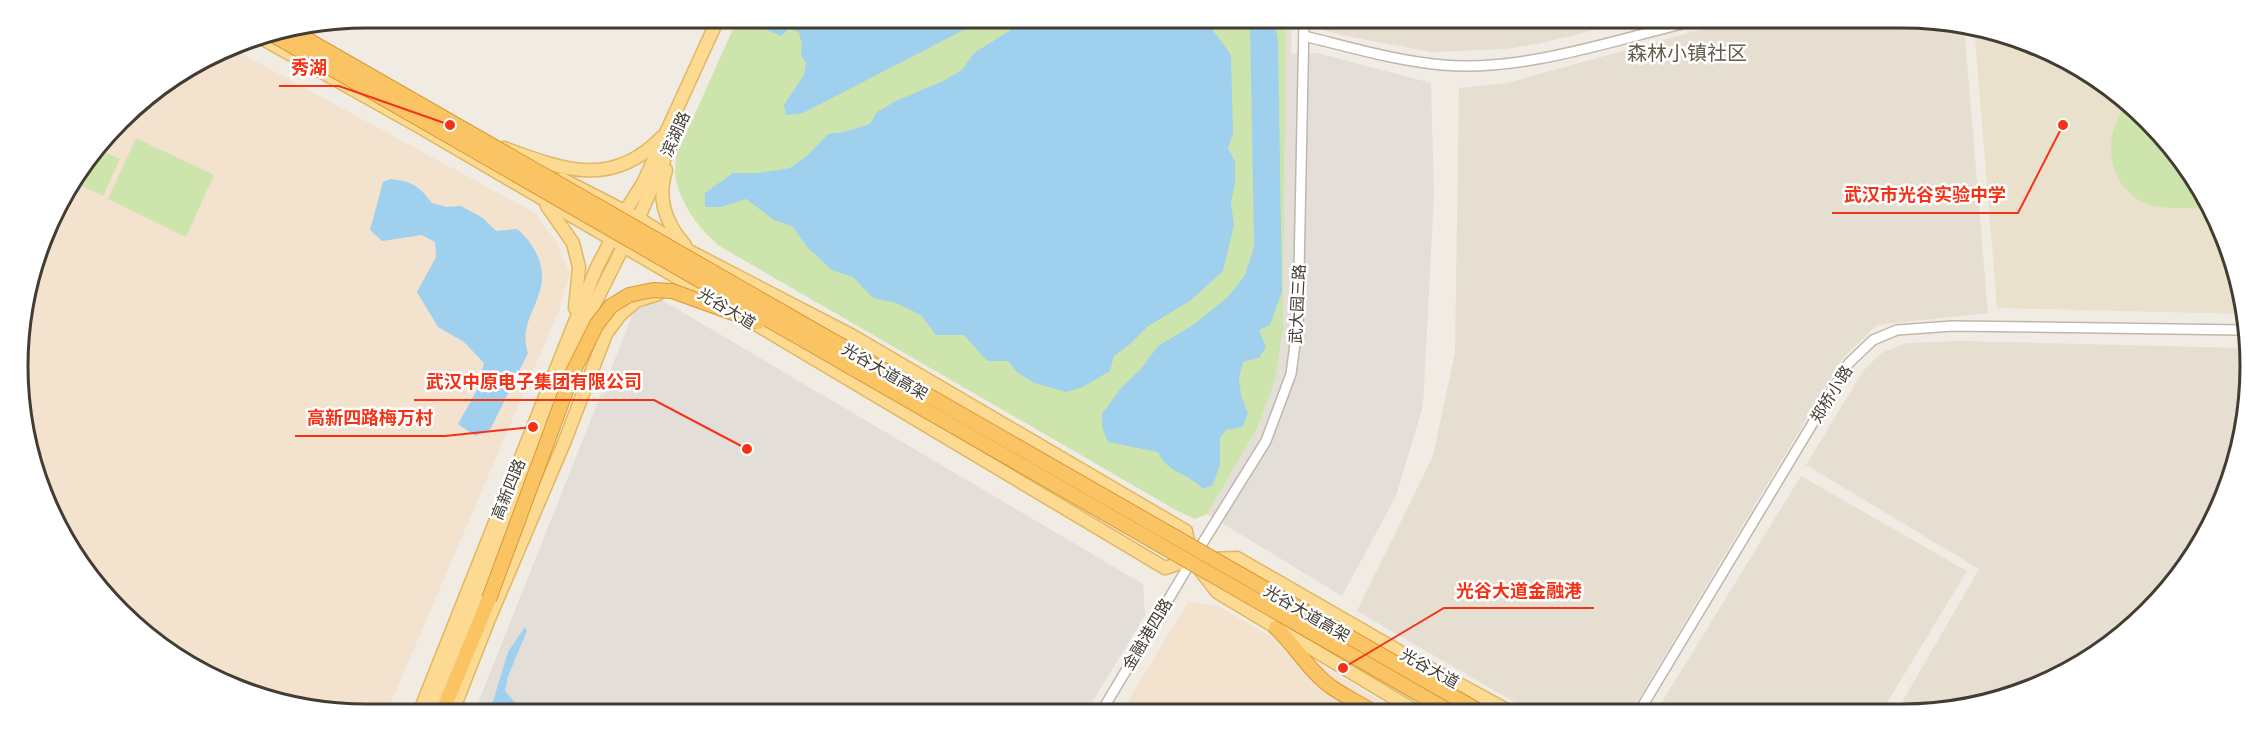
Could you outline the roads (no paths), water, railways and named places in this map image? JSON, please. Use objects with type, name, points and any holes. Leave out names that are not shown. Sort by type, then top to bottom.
[{"type":"highway","name":"光谷大道高架","points":[[299,35],[1467,704]]},
{"type":"highway","name":"光谷大道高架","points":[[280,40],[1437,704]]},
{"type":"highway","points":[[446,704],[489,599],[573,372],[585,344],[611,306],[629,295],[653,290],[672,291],[748,318],[834,357]]},
{"type":"highway","points":[[1276,628],[1329,686],[1360,704]]},
{"type":"main road","name":"滨湖路","points":[[617,243],[640,219],[715,28]]},
{"type":"main road","name":"滨湖路","points":[[617,243],[624,211],[643,183],[676,123],[722,28]]},
{"type":"main road","name":"光谷大道","points":[[305,34],[504,148],[640,219],[691,252],[851,335],[1186,531],[1192,560],[1217,592],[1404,704]]},
{"type":"main road","name":"光谷大道","points":[[270,43],[418,126],[732,310],[1165,568],[1192,560],[1237,558],[1496,704]]},
{"type":"main road","points":[[504,148],[570,169],[594,171],[617,166],[645,153],[676,123]]},
{"type":"main road","points":[[676,123],[661,184],[664,213],[675,234],[691,252]]},
{"type":"main road","points":[[519,186],[546,204],[573,243],[579,267],[578,293],[572,329]]},
{"type":"main road","name":"高新四路","points":[[423,704],[596,269],[617,243]]},
{"type":"main road","name":"高新四路","points":[[435,704],[558,391],[596,301],[617,243]]},
{"type":"main road","name":"高新四路","points":[[456,704],[564,443],[606,334],[620,315],[636,301],[658,294],[699,297],[732,310]]},
{"type":"street","name":"武大园三路","points":[[1192,560],[1266,441],[1291,374],[1298,322],[1305,28]]},
{"type":"street","points":[[1304,36],[1415,62],[1445,66],[1507,64],[1666,28]]},
{"type":"street","name":"郑桥小路","points":[[1644,704],[1849,363],[1873,340],[1897,330],[1953,326],[2238,330]]},
{"type":"street","name":"金融港四路","points":[[1106,704],[1192,560]]},
{"type":"water","points":[[762,28],[790,28],[781,36]]},
{"type":"water","points":[[790,28],[967,28],[803,113],[786,115],[784,105],[804,75],[806,62],[801,56],[802,44],[799,33]]},
{"type":"water","points":[[1014,28],[1211,28],[1231,55],[1233,133],[1228,148],[1235,161],[1235,182],[1231,203],[1234,225],[1223,271],[1191,300],[1147,327],[1114,356],[1110,371],[1083,387],[1066,392],[1034,383],[1017,372],[1008,361],[987,361],[964,335],[936,335],[921,315],[896,303],[873,298],[853,277],[832,270],[807,247],[792,226],[774,220],[746,199],[721,207],[705,207],[705,193],[733,173],[758,173],[790,168],[808,155],[828,134],[870,124],[877,112],[962,70],[974,53]]},
{"type":"water","points":[[1250,28],[1276,28],[1282,291],[1270,325],[1259,330],[1266,347],[1259,358],[1243,362],[1239,377],[1241,395],[1248,413],[1243,427],[1226,430],[1220,438],[1220,464],[1213,485],[1203,489],[1167,465],[1158,452],[1108,442],[1102,427],[1102,414],[1121,388],[1141,369],[1158,346],[1193,325],[1228,297],[1245,275],[1254,247]]},
{"type":"water","points":[[391,179],[415,185],[432,203],[446,207],[461,206],[483,218],[496,231],[517,229],[533,247],[540,262],[541,286],[527,327],[528,353],[490,430],[475,436],[458,424],[477,390],[484,363],[464,342],[438,327],[417,292],[436,257],[435,242],[422,235],[382,241],[370,230],[383,182]]},
{"type":"water","points":[[525,627],[527,631],[508,676],[505,691],[516,704],[492,704],[508,652]]},
{"type":"place","name":"秀湖","points":[[450,125]]},
{"type":"place","name":"武汉市光谷实验中学","points":[[2063,125]]},
{"type":"place","name":"高新四路梅万村","points":[[533,427]]},
{"type":"place","name":"武汉中原电子集团有限公司","points":[[747,449]]},
{"type":"place","name":"光谷大道金融港","points":[[1343,668]]},
{"type":"district","name":"森林小镇社区","points":[[1687,53]]}]
